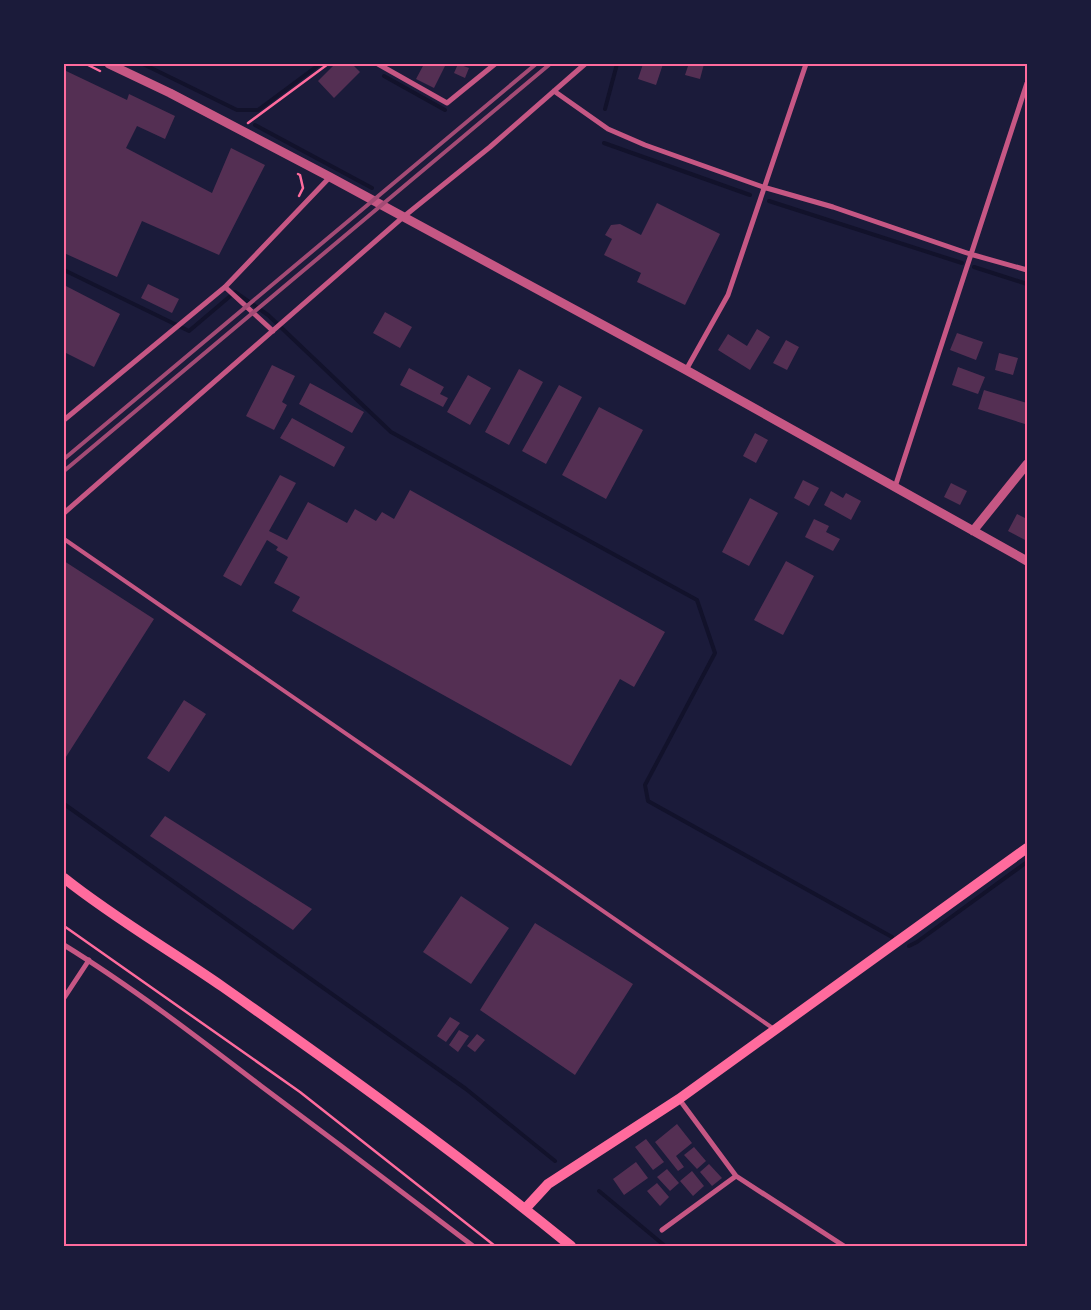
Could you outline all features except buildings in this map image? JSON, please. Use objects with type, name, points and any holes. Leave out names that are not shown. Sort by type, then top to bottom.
[{"type":"main road","points":[[526,1210],[548,1184],[679,1098],[1027,848]]},
{"type":"main road","points":[[64,878],[84,895],[174,953],[287,1033],[526,1210],[571,1246]]},
{"type":"street","points":[[110,64],[170,93],[330,177],[402,218],[686,370],[1027,561]]},
{"type":"street","points":[[378,64],[447,103],[495,64]]},
{"type":"street","points":[[64,513],[402,218],[490,147],[585,64]]},
{"type":"street","points":[[686,370],[728,296],[763,187],[806,64]]},
{"type":"street","points":[[895,488],[1027,83]]},
{"type":"street","points":[[554,91],[616,132],[645,145],[763,187],[833,207],[970,254],[1027,270]]},
{"type":"street","points":[[64,420],[225,287],[330,177]]},
{"type":"street","points":[[225,287],[273,331]]},
{"type":"street","points":[[973,531],[1027,464]]},
{"type":"street","points":[[64,945],[89,960],[231,1063],[473,1246]]},
{"type":"street","points":[[64,998],[89,960]]},
{"type":"street","points":[[679,1098],[736,1176],[844,1246]]},
{"type":"street","points":[[662,1230],[736,1176]]},
{"type":"lane","points":[[64,539],[774,1030]]},
{"type":"path","points":[[86,64],[103,72]]},
{"type":"path","points":[[238,130],[328,64]]},
{"type":"path","points":[[295,202],[303,188],[300,176],[296,172]]},
{"type":"path","points":[[64,926],[300,1092],[495,1246]]},
{"type":"waterway","points":[[143,64],[237,110],[258,110],[320,64]]},
{"type":"waterway","points":[[605,109],[617,64]]},
{"type":"waterway","points":[[384,76],[445,110]]},
{"type":"waterway","points":[[255,125],[372,188]]},
{"type":"waterway","points":[[604,143],[750,195]]},
{"type":"waterway","points":[[769,201],[962,263]]},
{"type":"waterway","points":[[974,267],[1027,284]]},
{"type":"waterway","points":[[64,270],[189,331],[235,292],[268,315],[391,432],[697,600],[715,653],[645,785],[648,801],[892,937]]},
{"type":"waterway","points":[[64,804],[466,1089],[555,1161]]},
{"type":"waterway","points":[[909,946],[1027,862]]},
{"type":"waterway","points":[[599,1191],[665,1246]]},
{"type":"railway","points":[[64,459],[536,64]]},
{"type":"railway","points":[[64,471],[550,64]]}]
